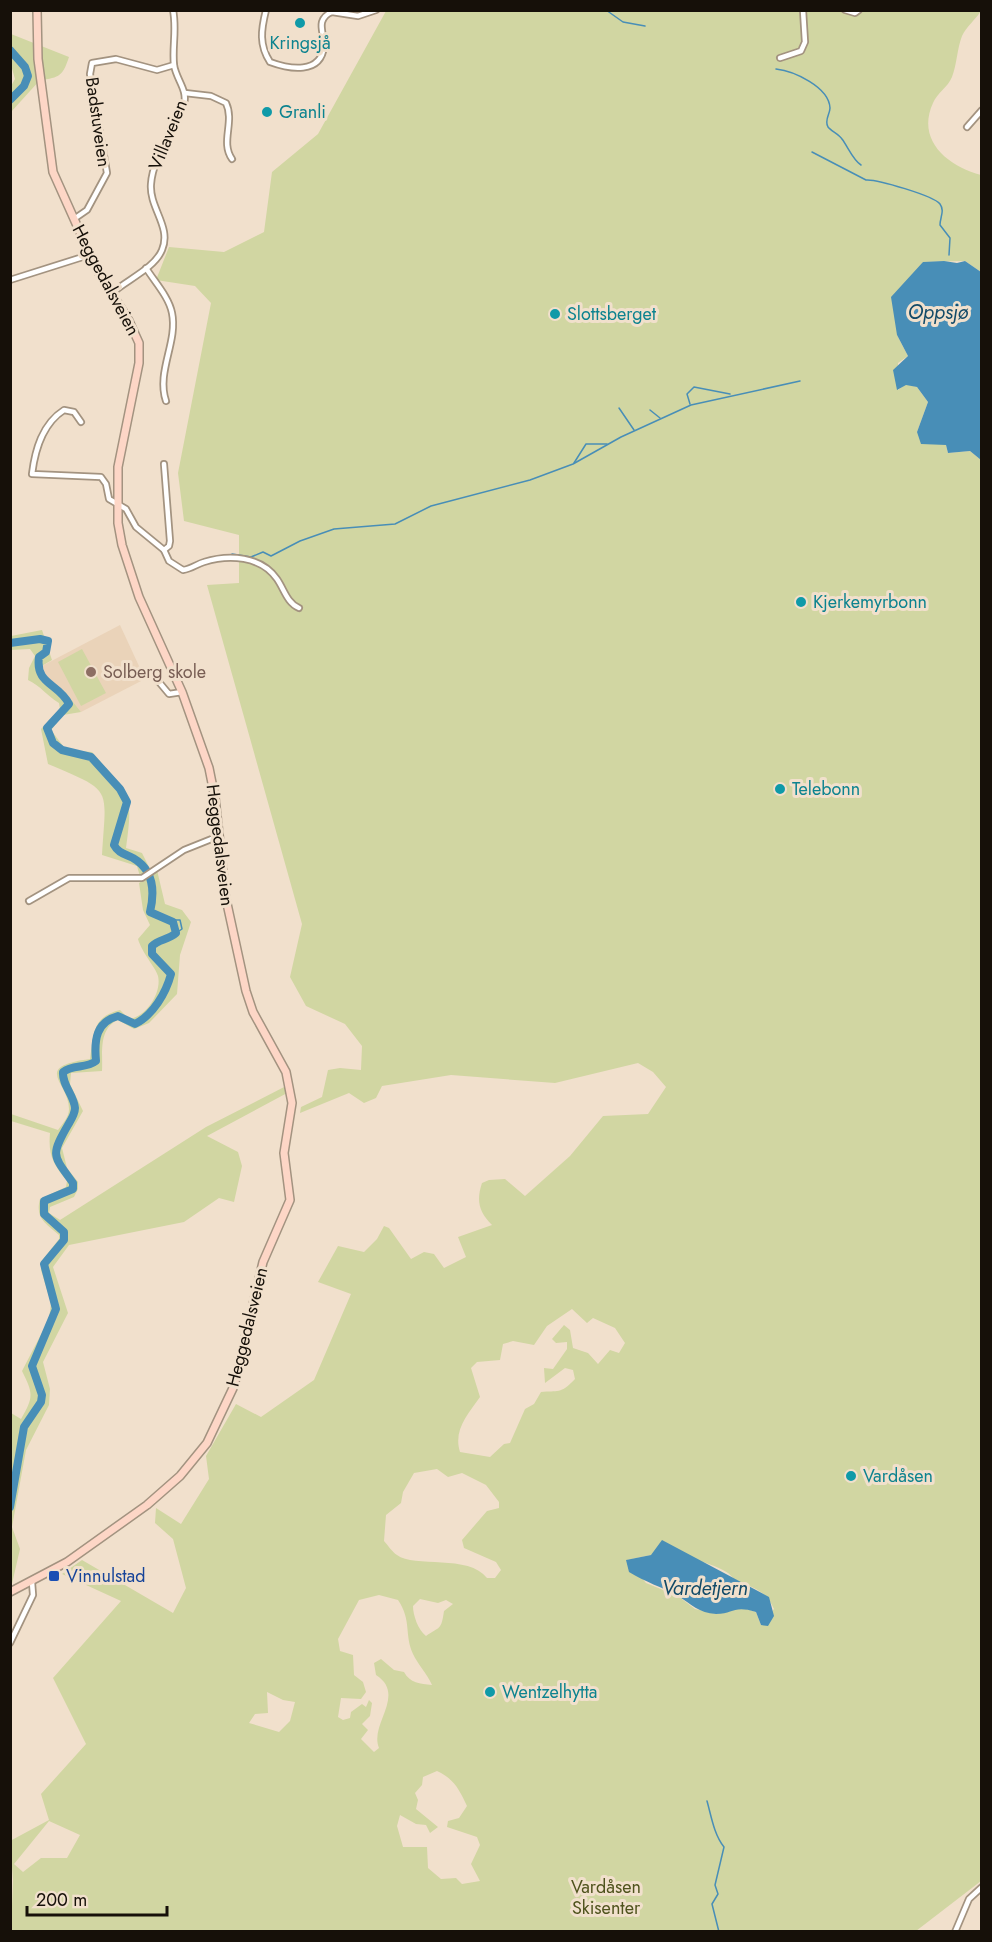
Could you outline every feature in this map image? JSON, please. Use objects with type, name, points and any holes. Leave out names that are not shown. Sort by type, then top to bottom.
[{"type":"main road","name":"Heggedalsveien","points":[[10,1592],[67,1562],[147,1505],[180,1476],[201,1452],[234,1386],[263,1262],[288,1207],[290,1188],[284,1153],[291,1111],[291,1088],[286,1071],[249,1002],[226,899],[212,778],[182,692],[139,597],[122,545],[118,505],[119,458],[140,352],[135,332],[89,255],[53,172],[38,59],[37,10]]},
{"type":"street","name":"Villaveien","points":[[111,294],[158,258],[165,239],[162,223],[151,199],[151,177],[160,151],[182,111],[185,93],[174,65],[176,25],[173,10]]},
{"type":"street","points":[[266,10],[261,33],[265,54],[270,62],[294,69],[311,66],[322,55],[325,42],[322,23],[327,14],[332,12],[366,15],[376,10]]},
{"type":"street","points":[[780,58],[801,51],[805,42],[803,10]]},
{"type":"street","points":[[845,10],[855,13],[859,10]]},
{"type":"street","name":"Badstuveien","points":[[74,219],[87,210],[107,173],[90,74],[92,63],[116,59],[157,70],[174,65]]},
{"type":"street","name":"Villaveien","points":[[185,93],[211,96],[226,103],[231,116],[227,148],[232,159]]},
{"type":"street","points":[[967,127],[981,110]]},
{"type":"street","points":[[10,280],[89,255]]},
{"type":"street","points":[[146,268],[165,298],[172,316],[163,384],[166,401]]},
{"type":"street","points":[[81,422],[74,412],[64,410],[50,422],[40,442],[32,474],[101,477],[106,484],[109,499],[126,509],[136,526],[164,550],[169,561],[183,570],[221,558],[254,561],[268,569],[290,603],[299,608]]},
{"type":"street","points":[[164,464],[170,541],[169,546],[164,550]]},
{"type":"street","points":[[146,672],[154,676],[169,694],[182,692]]},
{"type":"street","points":[[29,901],[69,878],[130,880],[149,875],[184,850],[219,836]]},
{"type":"street","points":[[10,1643],[33,1595],[32,1582]]},
{"type":"street","points":[[955,1932],[969,1899],[981,1887]]},
{"type":"shaded area","name":"Solberg skole","points":[[120,625],[145,679],[81,712],[66,693],[40,677],[40,667]]},
{"type":"green space","name":"Vardåsen Skisenter","points":[[386,11],[981,11],[962,36],[952,77],[933,103],[929,116],[929,129],[932,140],[946,158],[968,171],[981,175],[981,272],[965,261],[923,262],[897,335],[908,356],[898,363],[898,390],[906,384],[917,387],[928,402],[917,432],[946,445],[948,453],[970,451],[981,460],[981,1881],[916,1931],[11,1932],[13,1880],[10,1841],[49,1820],[41,1794],[86,1744],[53,1678],[121,1601],[62,1574],[82,1560],[173,1613],[186,1588],[173,1539],[155,1523],[156,1508],[181,1524],[209,1479],[206,1456],[236,1404],[261,1417],[314,1380],[351,1294],[318,1282],[338,1246],[364,1252],[377,1239],[384,1226],[389,1228],[411,1259],[424,1252],[434,1254],[444,1268],[466,1257],[458,1237],[492,1225],[480,1206],[479,1195],[482,1183],[505,1179],[525,1196],[570,1156],[603,1116],[648,1114],[666,1087],[653,1072],[638,1063],[555,1083],[451,1075],[382,1086],[376,1098],[364,1103],[349,1093],[300,1113],[301,1107],[322,1097],[328,1070],[340,1068],[361,1070],[362,1046],[345,1024],[306,1006],[290,977],[302,924],[207,585],[239,583],[239,535],[184,521],[178,473],[211,303],[195,286],[156,280],[169,247],[224,252],[264,232],[272,172],[318,134]],"holes":[[[572,1309],[587,1323],[593,1318],[615,1328],[625,1343],[619,1353],[610,1350],[598,1364],[588,1353],[573,1348],[570,1330],[564,1325],[552,1339],[556,1343],[567,1342],[567,1349],[553,1369],[544,1368],[545,1383],[565,1368],[573,1370],[575,1379],[562,1390],[541,1392],[534,1404],[525,1409],[510,1443],[504,1444],[490,1457],[460,1452],[458,1444],[460,1429],[480,1397],[471,1368],[477,1362],[500,1360],[503,1344],[513,1341],[534,1345],[547,1326]],[[437,1469],[448,1477],[462,1473],[486,1485],[499,1502],[499,1508],[487,1511],[462,1540],[464,1548],[496,1562],[501,1570],[495,1578],[487,1578],[468,1566],[405,1559],[393,1552],[384,1541],[386,1515],[401,1503],[403,1492],[414,1473]],[[651,1555],[690,1559],[719,1568],[737,1581],[760,1591],[768,1598],[774,1609],[761,1625],[756,1612],[740,1607],[717,1614],[695,1609],[678,1596],[646,1583],[627,1560]],[[379,1595],[398,1600],[407,1621],[410,1647],[432,1685],[412,1681],[404,1672],[394,1670],[381,1659],[374,1663],[376,1675],[385,1683],[388,1691],[388,1701],[377,1739],[379,1748],[374,1752],[361,1739],[368,1730],[362,1724],[370,1716],[372,1703],[369,1700],[366,1707],[362,1704],[351,1712],[350,1718],[343,1720],[338,1717],[341,1698],[361,1699],[366,1692],[363,1682],[354,1675],[353,1655],[340,1651],[338,1639],[359,1600]],[[420,1599],[438,1603],[446,1600],[453,1604],[444,1611],[439,1627],[426,1636],[415,1618],[413,1606]],[[267,1692],[283,1700],[295,1702],[290,1721],[279,1732],[249,1723],[255,1714],[268,1713]],[[437,1771],[448,1777],[458,1790],[467,1806],[459,1818],[448,1821],[447,1827],[477,1837],[480,1845],[471,1864],[480,1881],[462,1884],[456,1878],[441,1879],[428,1868],[427,1847],[403,1847],[397,1826],[400,1815],[416,1824],[426,1825],[430,1833],[438,1827],[416,1809],[418,1800],[415,1793],[422,1785],[423,1777]],[[49,1821],[80,1835],[67,1858],[41,1858],[23,1872],[14,1864]]]},
{"type":"green space","points":[[11,34],[69,57],[60,74],[40,80],[11,112],[11,86],[15,79],[11,65]]},
{"type":"green space","points":[[42,630],[52,660],[40,667],[40,677],[66,693],[81,712],[63,715],[51,730],[66,750],[92,752],[126,794],[129,815],[126,848],[142,853],[152,873],[141,880],[137,866],[102,855],[105,816],[101,794],[85,780],[48,764],[41,729],[60,709],[59,703],[28,680],[29,668],[35,656],[30,649],[11,650],[11,636]]},
{"type":"green space","points":[[82,649],[106,693],[81,706],[58,662]]},
{"type":"green space","points":[[157,870],[165,904],[182,910],[191,922],[180,955],[177,994],[149,1023],[134,1029],[118,1020],[107,1029],[103,1042],[102,1071],[71,1073],[70,1084],[83,1111],[62,1148],[67,1168],[78,1182],[78,1189],[74,1197],[50,1207],[49,1213],[60,1220],[206,1127],[288,1085],[289,1092],[207,1136],[238,1152],[242,1166],[234,1202],[219,1198],[184,1222],[69,1245],[53,1267],[68,1313],[43,1362],[50,1389],[49,1405],[26,1450],[12,1527],[20,1549],[11,1588],[11,1413],[21,1419],[30,1400],[30,1390],[22,1371],[49,1319],[51,1303],[41,1270],[41,1262],[59,1239],[59,1235],[42,1220],[39,1206],[40,1199],[66,1187],[67,1181],[52,1159],[50,1133],[11,1121],[11,1114],[58,1130],[67,1117],[69,1109],[57,1077],[57,1071],[72,1062],[90,1059],[96,1027],[104,1017],[120,1010],[129,1019],[135,1017],[147,1009],[155,997],[159,983],[158,976],[138,939],[150,925],[143,910],[139,883]]},
{"type":"water","name":"Oppsjø","points":[[965,261],[981,272],[981,460],[970,451],[948,453],[946,445],[921,444],[917,432],[928,402],[917,387],[906,385],[897,390],[893,370],[908,356],[897,335],[891,297],[923,262],[957,263]]},
{"type":"water","name":"Vardetjern","points":[[662,1540],[769,1597],[774,1616],[768,1626],[761,1625],[756,1612],[748,1610],[716,1614],[705,1612],[629,1572],[626,1560],[651,1555]]},
{"type":"waterway","points":[[606,10],[623,22],[645,26]]},
{"type":"waterway","points":[[10,50],[25,67],[28,76],[24,86],[10,100]]},
{"type":"waterway","points":[[776,69],[801,77],[824,93],[830,108],[827,119],[828,127],[841,137],[853,157],[861,165]]},
{"type":"waterway","points":[[812,152],[866,180],[905,189],[940,204],[942,209],[940,225],[950,238],[949,255]]},
{"type":"waterway","points":[[232,554],[251,557],[263,552],[271,556],[300,541],[334,529],[395,524],[431,506],[530,480],[573,464],[621,437],[691,405],[800,381]]},
{"type":"waterway","points":[[690,404],[687,394],[694,387],[730,394]]},
{"type":"waterway","points":[[619,408],[634,430]]},
{"type":"waterway","points":[[650,410],[660,418]]},
{"type":"waterway","points":[[574,463],[586,444],[607,444]]},
{"type":"waterway","points":[[10,643],[40,639],[48,641],[46,652],[39,657],[41,673],[69,704],[47,728],[53,743],[62,750],[91,757],[120,789],[127,802],[114,845],[120,852],[133,858],[145,869],[152,889],[150,912],[173,922],[176,933],[152,946],[152,954],[171,974],[166,989],[153,1009],[135,1024],[118,1016],[105,1023],[96,1039],[96,1061],[63,1072],[75,1110],[58,1143],[56,1155],[73,1183],[73,1189],[44,1201],[44,1214],[64,1232],[64,1240],[44,1264],[56,1309],[32,1366],[42,1395],[41,1402],[24,1427],[10,1507]]},
{"type":"waterway","points":[[169,920],[180,920],[182,929],[176,933]]},
{"type":"waterway","points":[[707,1801],[715,1831],[724,1847],[715,1885],[718,1894],[712,1904],[719,1932]]},
{"type":"waterway","points":[[882,1932],[897,1932]]},
{"type":"place","name":"Kringsjå","points":[[300,23]]},
{"type":"place","name":"Granli","points":[[267,112]]},
{"type":"place","name":"Slottsberget","points":[[555,314]]},
{"type":"place","name":"Kjerkemyrbonn","points":[[801,602]]},
{"type":"place","name":"Solberg skole","points":[[91,672]]},
{"type":"place","name":"Telebonn","points":[[780,789]]},
{"type":"place","name":"Vardåsen","points":[[851,1476]]},
{"type":"place","name":"Vinnulstad","points":[[54,1576]]},
{"type":"place","name":"Wentzelhytta","points":[[490,1692]]}]
